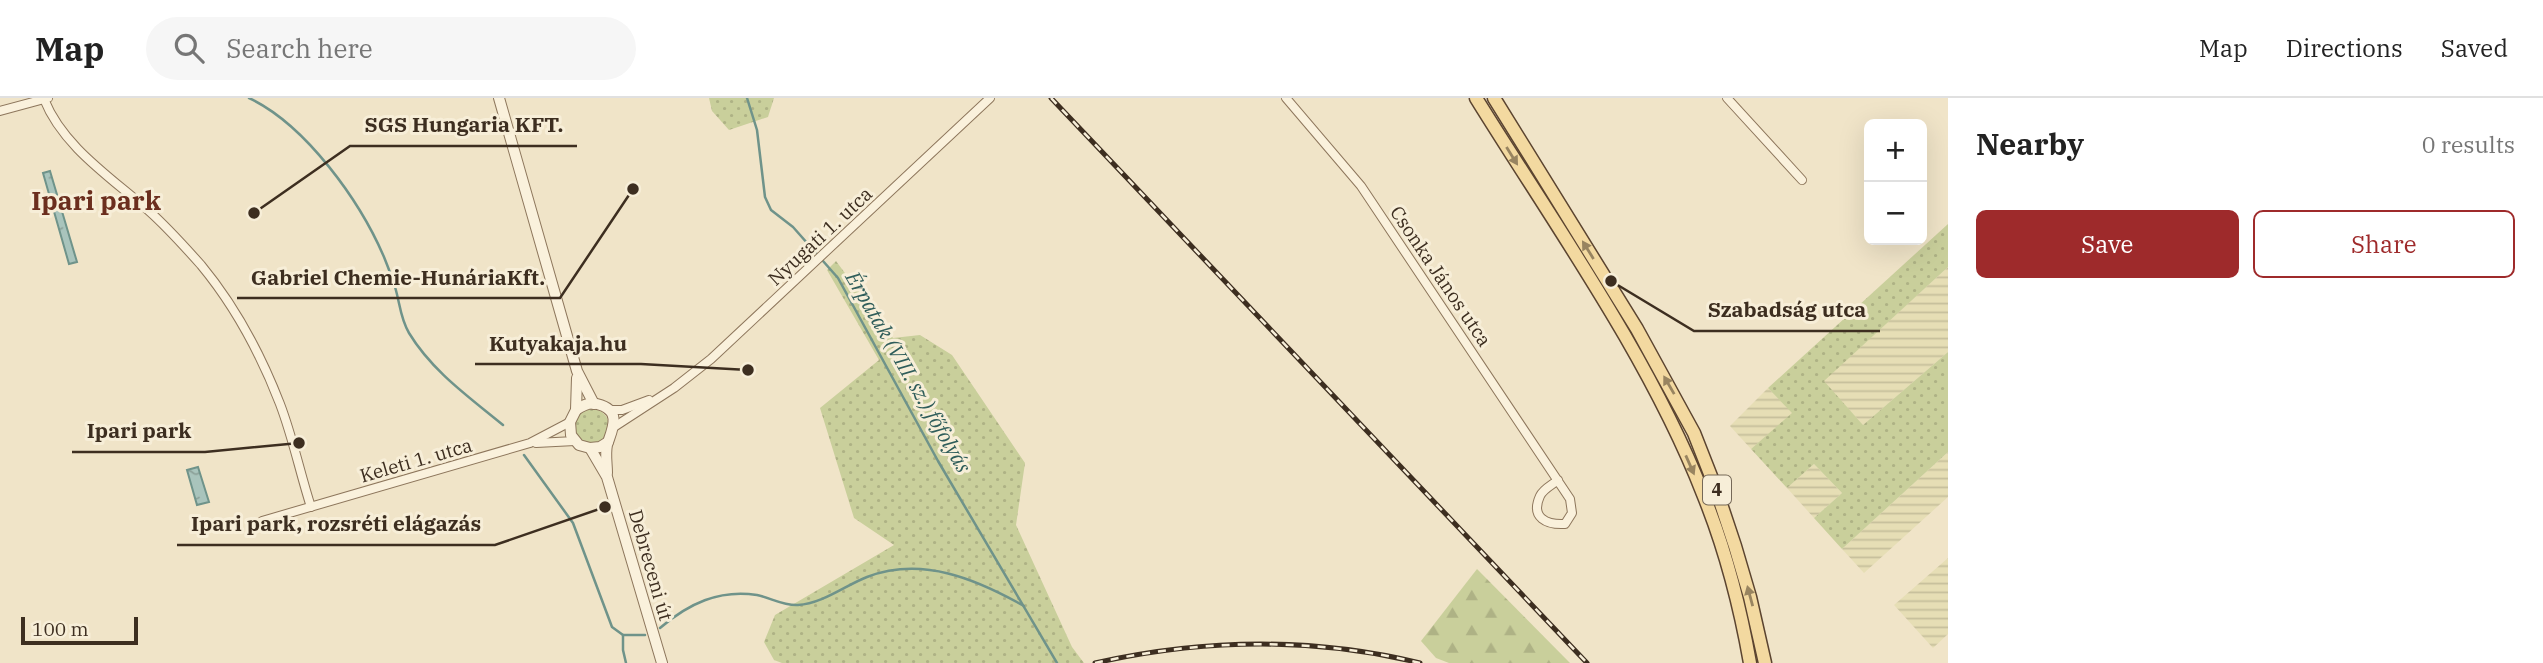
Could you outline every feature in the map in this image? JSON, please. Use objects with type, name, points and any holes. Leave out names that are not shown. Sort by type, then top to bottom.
[{"type":"main road","name":"4","points":[[1476,98],[1626,339],[1665,411],[1704,495],[1738,606],[1750,663]]},
{"type":"main road","name":"4","points":[[1494,98],[1637,329],[1694,433],[1717,489],[1735,546],[1765,663]]},
{"type":"street","points":[[499,98],[577,371],[594,404]]},
{"type":"street","name":"Nyugati 1. utca","points":[[614,427],[712,359],[990,98]]},
{"type":"street","name":"Csonka János utca","points":[[1286,98],[1362,186],[1558,480],[1570,499],[1572,513],[1565,524],[1547,523],[1541,519],[1537,508],[1539,497],[1558,480]]},
{"type":"street","points":[[1727,98],[1802,180]]},
{"type":"street","points":[[0,111],[46,99],[48,110],[77,147],[165,226],[201,266],[252,341],[280,405],[311,507]]},
{"type":"street","points":[[575,441],[569,429],[576,410],[577,371]]},
{"type":"street","name":"Nyugati 1. utca","points":[[608,410],[622,410],[668,392]]},
{"type":"street","points":[[576,410],[586,404],[594,404],[608,410],[612,415],[614,427],[608,442],[607,477]]},
{"type":"street","points":[[530,443],[570,422]]},
{"type":"street","points":[[530,443],[575,441],[590,449],[607,477]]},
{"type":"street","points":[[590,449],[608,442]]},
{"type":"street","name":"Keleti 1. utca","points":[[262,521],[530,443]]},
{"type":"street","name":"Debreceni út","points":[[607,477],[662,663]]},
{"type":"shaded area","points":[[1948,267],[1948,352],[1863,425],[1823,381]]},
{"type":"shaded area","points":[[1768,388],[1793,413],[1751,449],[1730,426]]},
{"type":"shaded area","points":[[1948,452],[1948,497],[1864,573],[1842,549]]},
{"type":"shaded area","points":[[1814,464],[1842,493],[1814,518],[1787,488]]},
{"type":"shaded area","points":[[1948,558],[1948,634],[1933,648],[1894,605]]},
{"type":"green space","points":[[709,98],[774,98],[768,117],[729,130],[712,111]]},
{"type":"green space","points":[[1948,224],[1948,267],[1824,381],[1863,425],[1948,352],[1948,452],[1842,549],[1814,518],[1842,493],[1814,464],[1787,488],[1751,449],[1792,413],[1768,388]]},
{"type":"green space","points":[[836,261],[893,338],[920,335],[952,355],[1025,463],[1016,525],[1072,647],[1084,663],[782,663],[774,660],[764,642],[775,615],[894,545],[854,518],[820,408],[879,360],[827,270]]},
{"type":"green space","points":[[592,409],[604,414],[609,426],[604,438],[592,443],[580,438],[575,426],[580,414]]},
{"type":"green space","points":[[1477,569],[1570,663],[1449,663],[1436,658],[1421,641]]},
{"type":"water","points":[[50,171],[77,262],[69,264],[43,173]]},
{"type":"water","points":[[198,467],[209,502],[197,505],[187,470]]},
{"type":"waterway","points":[[249,98],[291,126],[329,167],[374,235],[397,293],[406,327],[418,347],[464,394],[503,425]]},
{"type":"waterway","name":"Érpatak (VIII. sz.) főfolyás","points":[[747,98],[757,130],[765,197],[771,210],[793,227],[838,278],[938,461],[1057,663]]},
{"type":"waterway","points":[[524,455],[573,523],[612,627],[623,635],[645,635]]},
{"type":"waterway","points":[[660,628],[693,605],[717,596],[757,595],[788,604],[807,604],[867,577],[908,569],[928,570],[968,579],[1024,606]]},
{"type":"waterway","points":[[623,635],[626,663]]},
{"type":"railway","points":[[1051,98],[1587,663]]},
{"type":"railway","points":[[1095,663],[1176,649],[1258,644],[1339,649],[1420,663]]},
{"type":"place","name":"Gabriel Chemie-HunáriaKft.","points":[[633,189]]},
{"type":"place","name":"SGS Hungaria KFT.","points":[[254,213]]},
{"type":"place","name":"Szabadság utca","points":[[1611,281]]},
{"type":"place","name":"Kutyakaja.hu","points":[[748,370]]},
{"type":"place","name":"Ipari park","points":[[299,443]]},
{"type":"place","name":"Ipari park, rozsréti elágazás","points":[[605,507]]},
{"type":"district","name":"Ipari park","points":[[96,201]]}]
